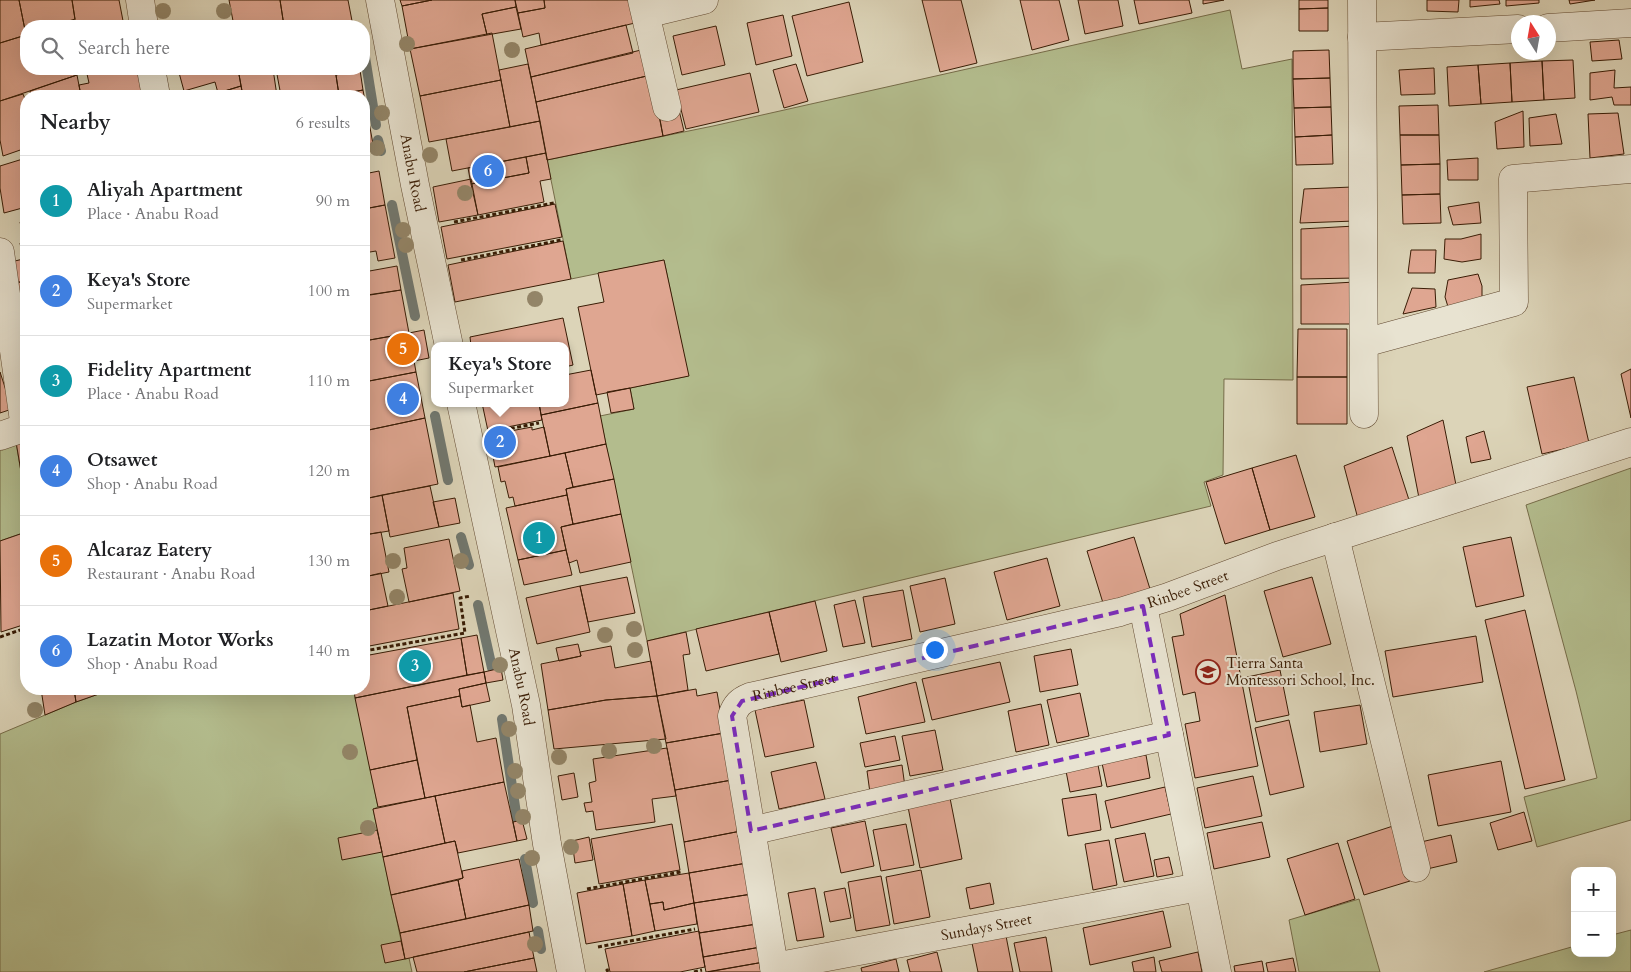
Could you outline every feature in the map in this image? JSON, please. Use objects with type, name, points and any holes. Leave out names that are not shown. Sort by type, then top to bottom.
[{"type":"street","points":[[140,0],[143,20]]},
{"type":"street","name":"Anabu Road","points":[[380,0],[415,185],[448,342]]},
{"type":"street","points":[[667,107],[644,7],[704,0]]},
{"type":"street","points":[[1362,0],[1364,414]]},
{"type":"street","points":[[1556,28],[1631,23]]},
{"type":"street","points":[[1362,37],[1511,29]]},
{"type":"street","points":[[152,75],[155,90]]},
{"type":"street","points":[[1364,343],[1514,302],[1512,179],[1631,170]]},
{"type":"street","points":[[0,252],[20,387]]},
{"type":"street","name":"Anabu Road","points":[[462,407],[526,705],[571,972]]},
{"type":"street","points":[[0,436],[20,430]]},
{"type":"street","name":"Rinbee Street","points":[[751,831],[732,716],[742,700],[1143,606],[1268,559],[1631,442]]},
{"type":"street","points":[[1336,537],[1416,868]]},
{"type":"street","points":[[1143,606],[1217,972]]},
{"type":"street","points":[[775,970],[751,831],[1169,735]]},
{"type":"street","name":"Sundays Street","points":[[775,970],[1200,887]]},
{"type":"path","points":[[449,222],[554,203]]},
{"type":"path","points":[[457,260],[561,240]]},
{"type":"path","points":[[495,432],[540,423]]},
{"type":"path","points":[[370,650],[465,632],[460,598],[501,590]]},
{"type":"path","points":[[0,637],[20,630]]},
{"type":"path","points":[[586,889],[680,872]]},
{"type":"path","points":[[605,946],[695,929]]},
{"type":"path","points":[[694,972],[702,970]]},
{"type":"path","points":[[603,971],[608,971]]},
{"type":"highlighted area","points":[[1143,606],[1169,735],[751,831],[732,716],[742,701]]},
{"type":"green space","points":[[1230,10],[1242,69],[1292,59],[1293,380],[1224,379],[1223,475],[1204,482],[1211,506],[647,641],[600,416],[634,409],[630,388],[688,376],[664,260],[571,279],[547,160],[713,126]]},
{"type":"green space","points":[[16,442],[20,466],[20,534],[0,541],[0,448]]},
{"type":"green space","points":[[1631,468],[1631,820],[1537,847],[1524,797],[1597,778],[1576,691],[1526,505]]},
{"type":"green space","points":[[96,695],[355,695],[378,807],[373,809],[405,959],[409,958],[412,972],[0,972],[0,734]]},
{"type":"green space","points":[[1359,899],[1380,972],[1299,972],[1289,920]]},
{"type":"green space","points":[[1631,930],[1631,972],[1484,972],[1571,947],[1571,957],[1616,957],[1616,934]]},
{"type":"building","points":[[0,0],[19,0],[23,20],[20,20],[20,37],[0,43]]},
{"type":"building","points":[[19,0],[72,0],[75,19],[23,20]]},
{"type":"building","points":[[72,0],[119,0],[123,20],[75,20]]},
{"type":"building","points":[[229,0],[280,0],[283,20],[233,20]]},
{"type":"building","points":[[280,0],[348,0],[352,20],[283,20]]},
{"type":"building","points":[[400,0],[432,0],[402,6]]},
{"type":"building","points":[[432,0],[515,0],[516,7],[482,14],[487,35],[410,49],[402,6]]},
{"type":"building","points":[[515,0],[544,0],[545,8],[518,13]]},
{"type":"building","points":[[544,0],[630,0],[635,23],[541,45],[539,33],[523,37],[518,13],[545,8]]},
{"type":"building","points":[[922,0],[961,0],[977,63],[940,72]]},
{"type":"building","points":[[1020,0],[1059,0],[1069,40],[1032,50]]},
{"type":"building","points":[[1078,0],[1118,0],[1123,26],[1085,34]]},
{"type":"building","points":[[1134,0],[1189,0],[1192,13],[1139,24]]},
{"type":"building","points":[[1203,0],[1224,0],[1203,4]]},
{"type":"building","points":[[1299,0],[1328,0],[1328,8],[1299,9]]},
{"type":"building","points":[[1427,0],[1459,0],[1458,12],[1427,11]]},
{"type":"building","points":[[1470,0],[1499,0],[1500,4],[1470,7]]},
{"type":"building","points":[[1506,0],[1539,0],[1539,3],[1506,6]]},
{"type":"building","points":[[1569,0],[1595,0],[1570,4]]},
{"type":"building","points":[[849,2],[863,62],[807,76],[792,16]]},
{"type":"building","points":[[516,7],[521,29],[487,35],[482,14]]},
{"type":"building","points":[[1328,8],[1328,31],[1299,31],[1299,9]]},
{"type":"building","points":[[783,15],[792,56],[756,65],[747,23]]},
{"type":"building","points":[[626,25],[633,53],[531,77],[525,49]]},
{"type":"building","points":[[716,26],[725,65],[682,75],[673,36]]},
{"type":"building","points":[[492,33],[501,80],[420,96],[410,49]]},
{"type":"building","points":[[20,37],[20,75],[77,75],[33,90],[20,90],[20,94],[0,101],[0,43]]},
{"type":"building","points":[[1619,40],[1622,59],[1592,61],[1590,42]]},
{"type":"building","points":[[645,49],[651,75],[536,102],[531,77]]},
{"type":"building","points":[[1329,50],[1330,78],[1293,79],[1293,51]]},
{"type":"building","points":[[1573,60],[1575,98],[1544,100],[1542,61]]},
{"type":"building","points":[[1542,61],[1544,100],[1512,102],[1510,63]]},
{"type":"building","points":[[1510,63],[1512,102],[1481,104],[1478,65]]},
{"type":"building","points":[[528,64],[540,121],[510,127],[499,70]]},
{"type":"building","points":[[796,64],[808,101],[784,108],[773,70]]},
{"type":"building","points":[[1478,65],[1481,104],[1449,106],[1447,67]]},
{"type":"building","points":[[1434,68],[1435,94],[1401,95],[1399,70]]},
{"type":"building","points":[[1615,70],[1614,88],[1631,87],[1631,105],[1614,105],[1612,97],[1590,100],[1590,73]]},
{"type":"building","points":[[750,73],[759,112],[686,129],[676,90]]},
{"type":"building","points":[[77,75],[80,90],[33,90]]},
{"type":"building","points":[[87,75],[139,75],[142,90],[80,90],[79,85],[89,83]]},
{"type":"building","points":[[180,75],[239,75],[241,86],[228,90],[217,90],[215,82],[184,90]]},
{"type":"building","points":[[239,75],[274,75],[276,90],[242,90]]},
{"type":"building","points":[[277,75],[336,75],[338,90],[280,90]]},
{"type":"building","points":[[336,75],[361,75],[363,90],[338,90]]},
{"type":"building","points":[[651,75],[663,136],[547,160],[536,102]]},
{"type":"building","points":[[1330,78],[1331,107],[1294,108],[1293,79]]},
{"type":"building","points":[[501,80],[510,127],[429,142],[420,96]]},
{"type":"building","points":[[241,86],[242,90],[228,90]]},
{"type":"building","points":[[20,95],[20,150],[3,156],[0,140],[0,101]]},
{"type":"building","points":[[1438,105],[1439,135],[1400,135],[1399,106]]},
{"type":"building","points":[[1331,107],[1332,135],[1295,137],[1294,108]]},
{"type":"building","points":[[679,110],[684,131],[663,136],[659,114]]},
{"type":"building","points":[[1523,111],[1524,147],[1497,149],[1495,122]]},
{"type":"building","points":[[1618,113],[1624,154],[1590,158],[1588,114]]},
{"type":"building","points":[[1556,114],[1562,144],[1530,146],[1529,118]]},
{"type":"building","points":[[540,121],[546,153],[452,171],[446,139]]},
{"type":"building","points":[[370,128],[373,144],[370,144]]},
{"type":"building","points":[[1332,135],[1333,164],[1296,165],[1295,137]]},
{"type":"building","points":[[1400,135],[1439,135],[1440,164],[1401,165]]},
{"type":"building","points":[[546,153],[551,179],[540,181],[544,202],[478,215],[471,184],[529,173],[526,157]]},
{"type":"building","points":[[526,157],[529,173],[471,184],[468,168]]},
{"type":"building","points":[[1478,158],[1478,180],[1448,180],[1447,160]]},
{"type":"building","points":[[20,160],[20,209],[4,213],[0,188],[0,166]]},
{"type":"building","points":[[1440,164],[1440,194],[1402,195],[1401,165]]},
{"type":"building","points":[[379,171],[385,205],[370,208],[370,173]]},
{"type":"building","points":[[471,179],[478,215],[439,222],[433,187]]},
{"type":"building","points":[[1352,187],[1355,221],[1300,223],[1304,189]]},
{"type":"building","points":[[1440,194],[1441,223],[1403,224],[1402,195]]},
{"type":"building","points":[[1479,202],[1481,223],[1453,225],[1448,207]]},
{"type":"building","points":[[555,204],[562,237],[447,259],[441,227]]},
{"type":"building","points":[[385,205],[395,258],[378,261],[376,251],[370,252],[370,208]]},
{"type":"building","points":[[1355,226],[1356,278],[1301,279],[1301,229]]},
{"type":"building","points":[[1481,234],[1481,259],[1462,262],[1444,259],[1445,239],[1461,239]]},
{"type":"building","points":[[563,241],[571,279],[455,302],[448,265]]},
{"type":"building","points":[[1411,250],[1436,250],[1435,273],[1408,273]]},
{"type":"building","points":[[20,260],[20,282],[14,283],[11,262]]},
{"type":"building","points":[[664,260],[689,376],[596,395],[578,307],[604,302],[598,273]]},
{"type":"building","points":[[397,266],[401,290],[370,295],[370,271]]},
{"type":"building","points":[[1478,274],[1482,286],[1482,302],[1449,310],[1445,297],[1448,280]]},
{"type":"building","points":[[20,282],[20,323],[14,283]]},
{"type":"building","points":[[1355,282],[1355,324],[1301,324],[1301,285]]},
{"type":"building","points":[[1412,288],[1435,289],[1436,307],[1403,314]]},
{"type":"building","points":[[401,290],[409,333],[370,340],[370,295]]},
{"type":"building","points":[[563,318],[568,342],[471,342],[470,337]]},
{"type":"building","points":[[1298,329],[1347,329],[1347,377],[1297,377]]},
{"type":"building","points":[[424,330],[429,358],[414,361],[409,333]]},
{"type":"building","points":[[409,333],[416,372],[370,381],[370,340]]},
{"type":"building","points":[[569,346],[573,365],[569,366]]},
{"type":"building","points":[[1631,369],[1631,418],[1621,374]]},
{"type":"building","points":[[591,370],[598,403],[541,415],[540,407],[569,407],[569,374]]},
{"type":"building","points":[[0,372],[12,409],[0,413]]},
{"type":"building","points":[[416,372],[425,418],[370,430],[370,381]]},
{"type":"building","points":[[1297,377],[1347,377],[1347,424],[1297,424]]},
{"type":"building","points":[[1574,377],[1589,443],[1542,454],[1527,387]]},
{"type":"building","points":[[630,388],[634,409],[611,413],[607,392]]},
{"type":"building","points":[[598,403],[606,444],[550,456],[541,415]]},
{"type":"building","points":[[483,407],[540,407],[542,420],[488,431]]},
{"type":"building","points":[[425,418],[438,484],[370,498],[370,430]]},
{"type":"building","points":[[1443,420],[1456,485],[1419,498],[1407,436]]},
{"type":"building","points":[[532,427],[532,430],[544,427],[550,456],[495,467],[489,435]]},
{"type":"building","points":[[1484,431],[1491,459],[1471,463],[1466,437]]},
{"type":"building","points":[[20,441],[20,465],[16,442]]},
{"type":"building","points":[[606,444],[614,479],[573,487],[565,453]]},
{"type":"building","points":[[1392,447],[1410,503],[1358,519],[1344,466]]},
{"type":"building","points":[[565,453],[573,487],[566,489],[567,495],[515,506],[513,497],[509,498],[505,481],[501,482],[498,467]]},
{"type":"building","points":[[1296,455],[1315,517],[1270,530],[1252,468]]},
{"type":"building","points":[[1252,468],[1270,530],[1225,544],[1206,482]]},
{"type":"building","points":[[614,479],[621,514],[573,524],[566,489]]},
{"type":"building","points":[[430,486],[439,527],[390,537],[382,495]]},
{"type":"building","points":[[382,495],[389,531],[370,534],[370,498]]},
{"type":"building","points":[[567,495],[573,524],[561,527],[566,550],[518,560],[506,508]]},
{"type":"building","points":[[455,498],[460,523],[439,527],[433,502]]},
{"type":"building","points":[[621,514],[631,562],[580,573],[577,560],[569,563],[561,527]]},
{"type":"building","points":[[381,532],[389,572],[370,576],[370,534]]},
{"type":"building","points":[[20,534],[20,626],[1,632],[0,541]]},
{"type":"building","points":[[1134,537],[1150,589],[1103,603],[1087,551]]},
{"type":"building","points":[[1511,537],[1524,596],[1476,607],[1463,547]]},
{"type":"building","points":[[449,539],[460,591],[409,602],[402,569],[407,568],[404,548]]},
{"type":"building","points":[[566,550],[572,575],[524,585],[518,560]]},
{"type":"building","points":[[1047,558],[1060,606],[1007,620],[994,572]]},
{"type":"building","points":[[381,573],[388,606],[370,610],[370,576]]},
{"type":"building","points":[[627,577],[635,613],[588,622],[580,586]]},
{"type":"building","points":[[1312,577],[1331,644],[1283,657],[1264,591]]},
{"type":"building","points":[[945,578],[955,624],[920,632],[910,586]]},
{"type":"building","points":[[580,586],[590,632],[537,644],[526,598]]},
{"type":"building","points":[[903,590],[912,639],[872,647],[863,597]]},
{"type":"building","points":[[453,593],[459,629],[370,646],[370,610]]},
{"type":"building","name":"Tierra Santa Montessori School, Inc.","points":[[1225,595],[1258,766],[1195,778],[1185,724],[1200,721],[1195,692],[1183,695],[1172,637],[1184,635],[1180,614]]},
{"type":"building","points":[[855,600],[865,643],[843,647],[834,605]]},
{"type":"building","points":[[815,601],[827,651],[781,662],[769,612]]},
{"type":"building","points":[[1525,610],[1565,780],[1525,789],[1485,620]]},
{"type":"building","points":[[769,612],[779,654],[706,671],[696,629]]},
{"type":"building","points":[[686,632],[690,654],[683,655],[688,690],[657,696],[647,641]]},
{"type":"building","points":[[477,635],[484,672],[467,675],[461,638]]},
{"type":"building","points":[[1476,636],[1483,682],[1393,697],[1385,651]]},
{"type":"building","points":[[461,638],[467,675],[370,695],[370,655]]},
{"type":"building","points":[[578,644],[581,656],[559,661],[556,648]]},
{"type":"building","points":[[611,646],[615,668],[651,661],[657,696],[606,700],[548,710],[541,664],[581,656],[580,652]]},
{"type":"building","points":[[1071,649],[1078,685],[1040,692],[1034,656]]},
{"type":"building","points":[[1000,662],[1010,702],[932,720],[922,679]]},
{"type":"building","points":[[501,668],[503,680],[486,683],[484,672]]},
{"type":"building","points":[[1280,670],[1289,715],[1256,722],[1247,677]]},
{"type":"building","points":[[484,672],[486,683],[459,689],[460,696],[407,707],[417,760],[370,770],[355,698]]},
{"type":"building","points":[[916,682],[925,722],[866,734],[858,697]]},
{"type":"building","points":[[486,683],[490,701],[462,707],[459,689]]},
{"type":"building","points":[[696,689],[697,696],[717,692],[724,733],[666,743],[657,696]]},
{"type":"building","points":[[1080,693],[1089,736],[1057,743],[1047,700]]},
{"type":"building","points":[[42,695],[75,695],[76,702],[45,715]]},
{"type":"building","points":[[75,695],[96,695],[76,702]]},
{"type":"building","points":[[355,695],[370,695],[355,698]]},
{"type":"building","points":[[460,696],[462,707],[470,705],[477,742],[496,738],[504,782],[425,798],[407,707]]},
{"type":"building","points":[[657,696],[666,739],[554,749],[548,710],[606,700]]},
{"type":"building","points":[[804,700],[814,747],[765,757],[755,710]]},
{"type":"building","points":[[1041,704],[1049,745],[1016,752],[1008,711]]},
{"type":"building","points":[[1360,705],[1367,744],[1320,752],[1314,712]]},
{"type":"building","points":[[1289,720],[1304,787],[1270,795],[1255,728]]},
{"type":"building","points":[[935,730],[943,770],[910,776],[902,736]]},
{"type":"building","points":[[724,733],[732,780],[675,790],[666,743]]},
{"type":"building","points":[[895,736],[900,760],[865,767],[860,743]]},
{"type":"building","points":[[667,748],[676,796],[652,799],[655,822],[596,830],[593,811],[586,812],[584,803],[592,802],[589,783],[596,781],[593,759]]},
{"type":"building","points":[[1146,755],[1150,778],[1107,787],[1102,763]]},
{"type":"building","points":[[417,760],[425,798],[378,807],[370,770]]},
{"type":"building","points":[[1501,761],[1511,812],[1438,826],[1428,775]]},
{"type":"building","points":[[816,762],[825,799],[779,809],[771,772]]},
{"type":"building","points":[[902,765],[905,787],[870,793],[867,771]]},
{"type":"building","points":[[1098,765],[1102,786],[1070,792],[1066,771]]},
{"type":"building","points":[[574,773],[578,797],[562,800],[558,776]]},
{"type":"building","points":[[1253,776],[1262,816],[1205,828],[1197,788]]},
{"type":"building","points":[[732,780],[741,831],[684,842],[675,790]]},
{"type":"building","points":[[504,782],[517,841],[458,853],[455,841],[445,843],[435,796]]},
{"type":"building","points":[[1165,787],[1171,814],[1111,828],[1105,801]]},
{"type":"building","points":[[1096,794],[1101,830],[1068,836],[1062,799]]},
{"type":"building","points":[[435,796],[445,843],[383,857],[373,809]]},
{"type":"building","points":[[950,798],[962,859],[920,868],[908,807]]},
{"type":"building","points":[[1524,812],[1532,841],[1498,850],[1490,823]]},
{"type":"building","points":[[522,820],[527,839],[517,841],[513,822]]},
{"type":"building","points":[[865,821],[874,866],[841,873],[831,828]]},
{"type":"building","points":[[1262,822],[1270,857],[1214,869],[1207,833]]},
{"type":"building","points":[[672,824],[680,870],[599,884],[591,839]]},
{"type":"building","points":[[906,824],[914,865],[881,871],[873,830]]},
{"type":"building","points":[[1393,826],[1410,881],[1364,895],[1347,841]]},
{"type":"building","points":[[377,830],[382,852],[342,860],[338,838]]},
{"type":"building","points":[[741,831],[747,863],[689,873],[684,842]]},
{"type":"building","points":[[1145,833],[1154,876],[1124,882],[1115,839]]},
{"type":"building","points":[[1451,835],[1457,862],[1427,869],[1421,842]]},
{"type":"building","points":[[589,837],[593,860],[575,863],[572,841]]},
{"type":"building","points":[[1109,840],[1117,885],[1093,890],[1085,844]]},
{"type":"building","points":[[455,841],[463,878],[391,895],[383,857]]},
{"type":"building","points":[[1338,843],[1355,899],[1305,915],[1287,859]]},
{"type":"building","points":[[1169,857],[1173,874],[1157,877],[1154,860]]},
{"type":"building","points":[[519,859],[529,905],[466,919],[458,880],[463,878],[462,871]]},
{"type":"building","points":[[747,863],[752,894],[694,903],[689,873]]},
{"type":"building","points":[[921,870],[930,917],[894,924],[886,877]]},
{"type":"building","points":[[689,873],[694,903],[664,910],[663,902],[650,904],[645,880]]},
{"type":"building","points":[[881,876],[890,925],[856,931],[848,882]]},
{"type":"building","points":[[458,880],[466,919],[400,933],[391,895]]},
{"type":"building","points":[[645,880],[655,931],[632,936],[623,884]]},
{"type":"building","points":[[990,883],[994,904],[970,909],[966,888]]},
{"type":"building","points":[[623,884],[632,936],[586,944],[577,893]]},
{"type":"building","points":[[815,888],[824,937],[797,941],[788,893]]},
{"type":"building","points":[[845,888],[851,918],[830,922],[824,892]]},
{"type":"building","points":[[752,894],[757,924],[699,933],[694,903]]},
{"type":"building","points":[[663,902],[664,910],[694,903],[697,924],[655,931],[650,904]]},
{"type":"building","points":[[529,905],[533,931],[405,959],[400,933]]},
{"type":"building","points":[[1163,911],[1171,947],[1090,965],[1083,928]]},
{"type":"building","points":[[757,924],[761,947],[703,957],[699,933]]},
{"type":"building","points":[[699,931],[705,967],[680,972],[610,972],[605,949]]},
{"type":"building","points":[[529,932],[534,958],[464,972],[417,972],[413,957]]},
{"type":"building","points":[[1006,936],[1013,972],[978,972],[972,943]]},
{"type":"building","points":[[1046,937],[1052,972],[1020,972],[1014,943]]},
{"type":"building","points":[[401,941],[405,959],[385,963],[381,945]]},
{"type":"building","points":[[761,947],[764,962],[706,972],[703,957]]},
{"type":"building","points":[[937,952],[942,972],[910,972],[907,960]]},
{"type":"building","points":[[1198,952],[1202,972],[1162,972],[1159,961]]},
{"type":"building","points":[[1154,957],[1156,972],[1134,972],[1132,962]]},
{"type":"building","points":[[534,958],[537,972],[464,972]]},
{"type":"building","points":[[1293,958],[1296,972],[1268,972],[1266,963]]},
{"type":"building","points":[[896,959],[899,972],[862,972],[861,968]]},
{"type":"building","points":[[1262,961],[1264,972],[1235,972],[1234,966]]},
{"type":"building","points":[[764,962],[766,972],[708,972]]},
{"type":"waterway","points":[[368,75],[376,125]]},
{"type":"waterway","points":[[378,140],[381,151]]},
{"type":"waterway","points":[[392,205],[415,316]]},
{"type":"waterway","points":[[435,416],[448,480]]},
{"type":"waterway","points":[[461,537],[469,565]]},
{"type":"waterway","points":[[478,605],[492,668]]},
{"type":"waterway","points":[[502,719],[517,820]]},
{"type":"waterway","points":[[525,859],[533,903]]},
{"type":"waterway","points":[[538,931],[541,949]]},
{"type":"place","name":"Lazatin Motor Works","points":[[488,171]]},
{"type":"place","name":"Alcaraz Eatery","points":[[403,349]]},
{"type":"place","name":"Otsawet","points":[[403,399]]},
{"type":"place","name":"Keya's Store","points":[[500,442]]},
{"type":"place","name":"Aliyah Apartment","points":[[539,538]]},
{"type":"place","name":"Fidelity Apartment","points":[[415,666]]},
{"type":"place","name":"Tierra Santa Montessori School, Inc.","points":[[1208,672]]}]
